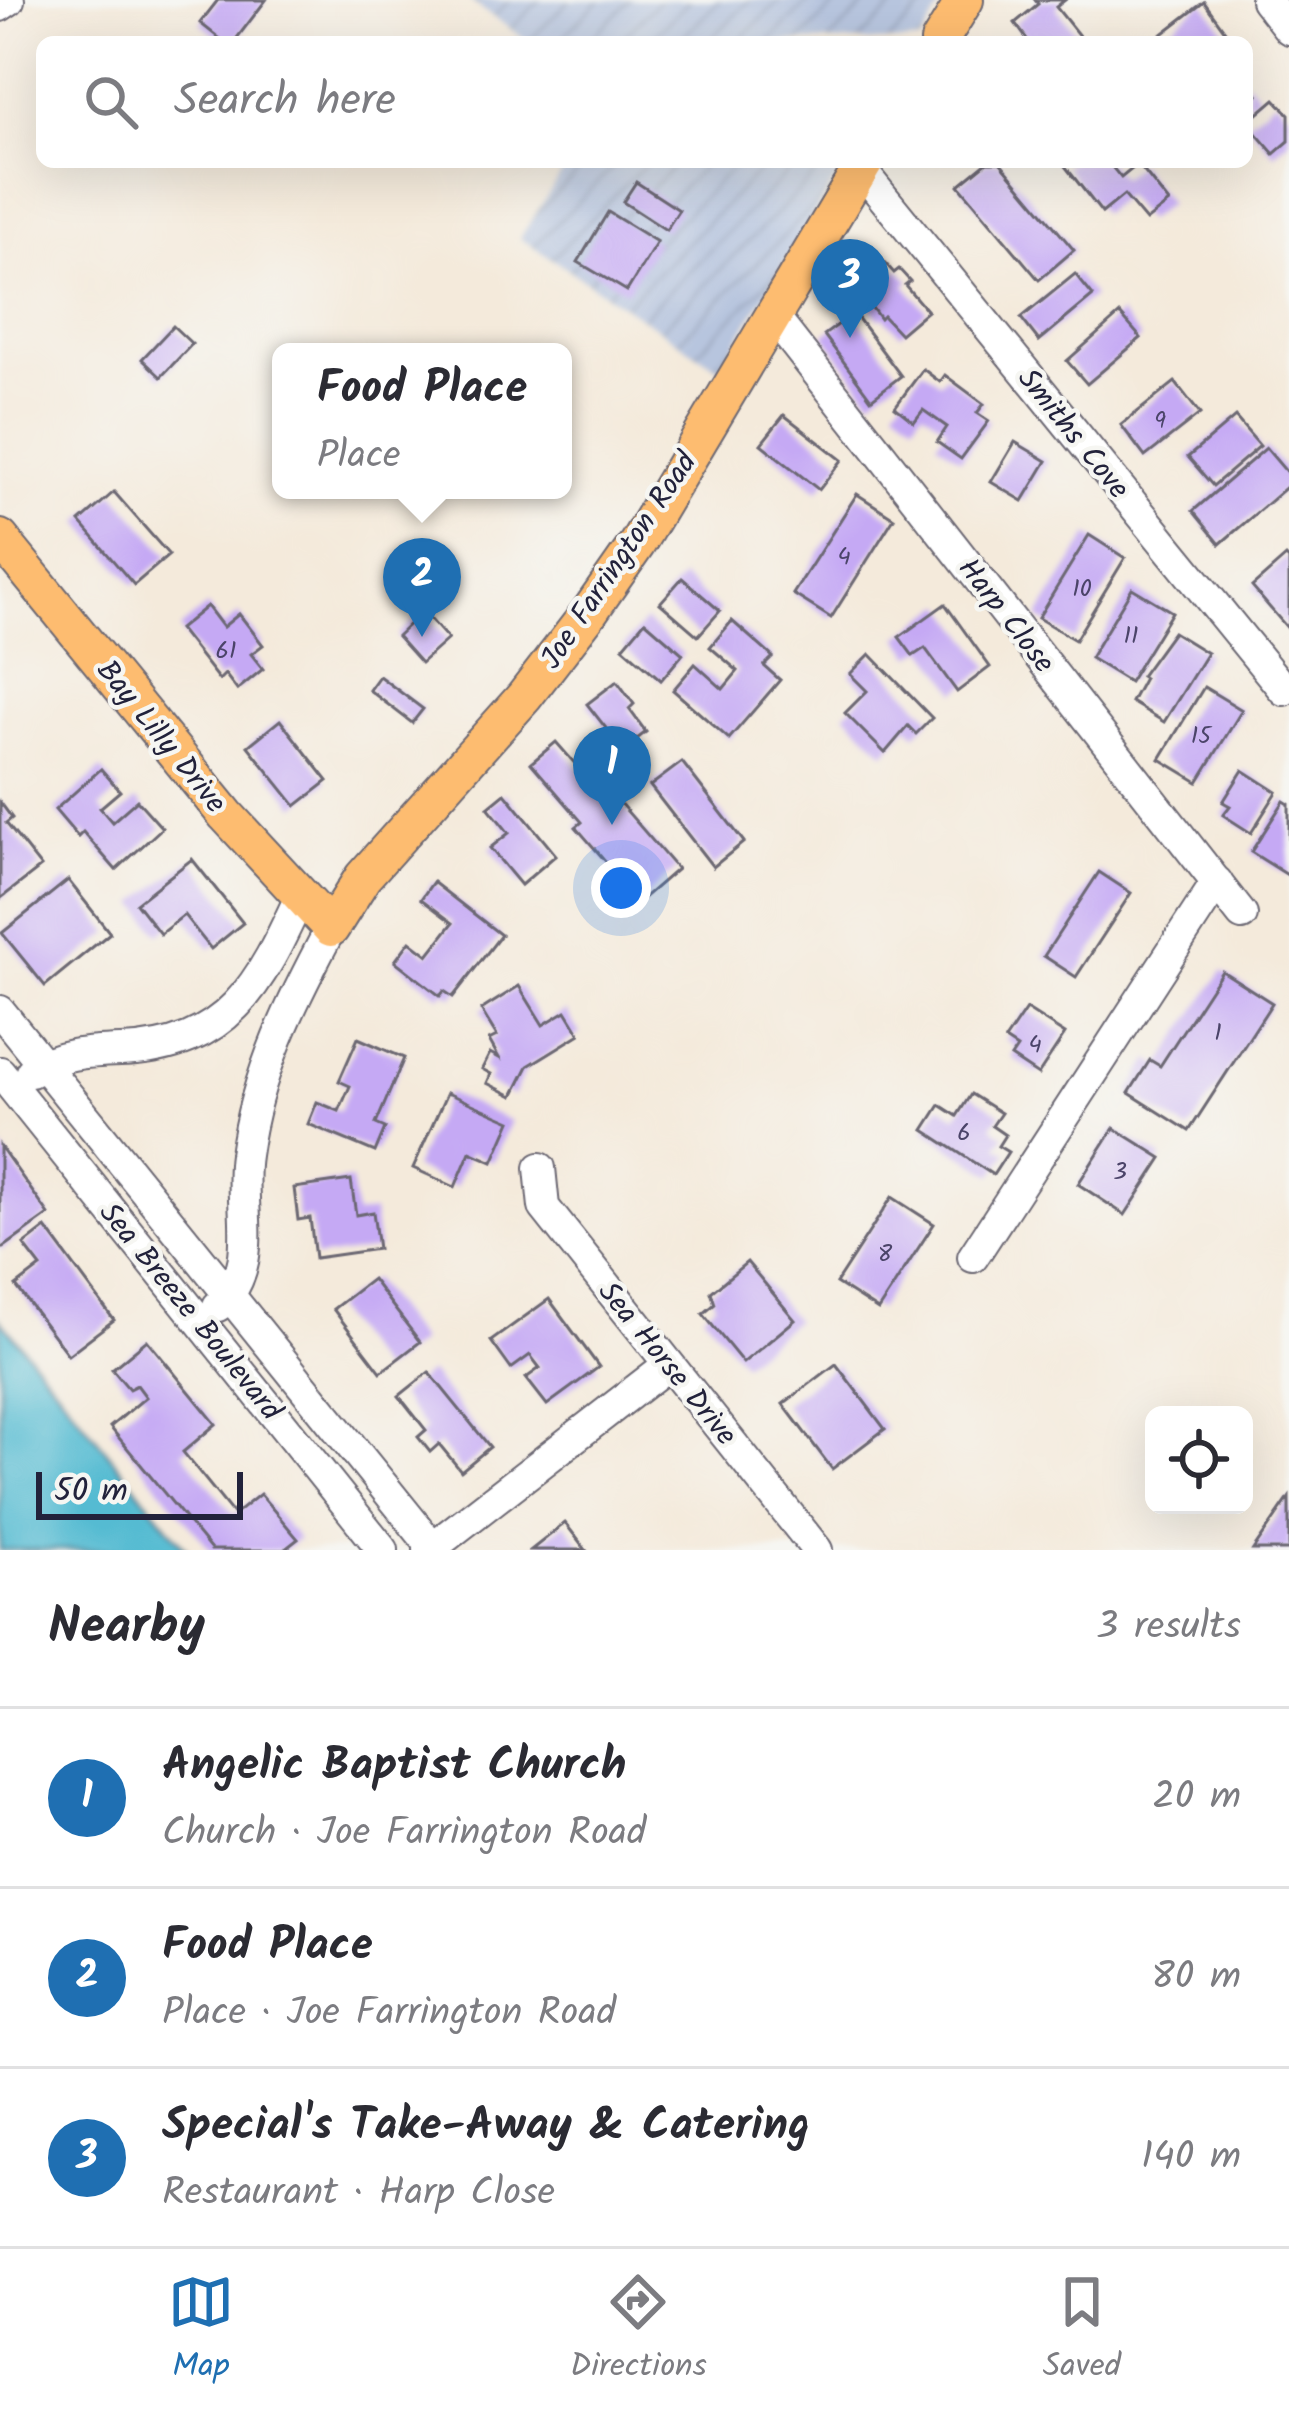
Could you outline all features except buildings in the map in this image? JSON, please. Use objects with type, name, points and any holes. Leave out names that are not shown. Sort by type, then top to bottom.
[{"type":"main road","points":[[943,36],[965,0]]},
{"type":"main road","name":"Joe Farrington Road","points":[[331,928],[363,877],[524,697],[637,544],[862,168]]},
{"type":"main road","name":"Bay Lilly Drive","points":[[0,538],[226,815],[331,928]]},
{"type":"street","points":[[1266,0],[1289,29]]},
{"type":"street","name":"Smiths Cove","points":[[865,168],[1284,690],[1289,686]]},
{"type":"street","name":"Harp Close","points":[[772,315],[1242,915]]},
{"type":"street","points":[[973,1257],[1217,882]]},
{"type":"street","points":[[6,1080],[42,1064],[85,1053],[133,1051],[210,1026],[244,1001],[300,897]]},
{"type":"street","name":"Sea Breeze Boulevard","points":[[230,1295],[244,1264],[244,1161],[252,1112],[280,1030],[331,928]]},
{"type":"street","points":[[244,1001],[280,1030]]},
{"type":"street","name":"Sea Breeze Boulevard","points":[[0,1011],[433,1549]]},
{"type":"street","name":"Sea Breeze Boulevard","points":[[6,1080],[383,1550]]},
{"type":"street","name":"Sea Horse Drive","points":[[540,1168],[544,1207],[817,1550]]},
{"type":"street","points":[[200,1322],[230,1295]]},
{"type":"street","points":[[433,1549],[668,1365]]},
{"type":"shaded area","points":[[468,0],[945,0],[924,36],[521,36]]},
{"type":"shaded area","points":[[565,168],[842,168],[720,369],[520,238]]},
{"type":"water","points":[[0,1319],[187,1550],[0,1550]]},
{"type":"place","name":"Special's Take-Away & Catering","points":[[850,338]]},
{"type":"place","name":"Food Place","points":[[422,637]]},
{"type":"place","name":"Angelic Baptist Church","points":[[612,825]]}]
